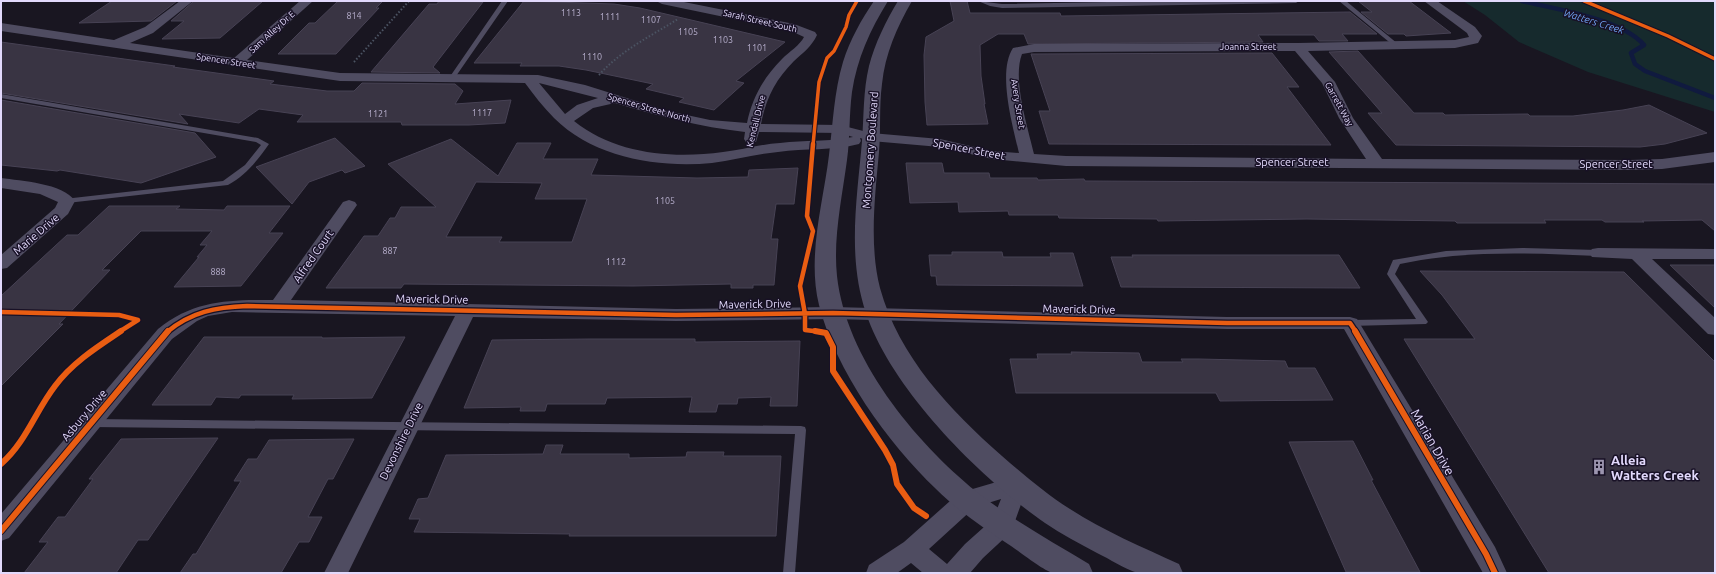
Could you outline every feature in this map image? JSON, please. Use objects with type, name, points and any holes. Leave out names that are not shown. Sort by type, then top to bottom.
[{"type":"street","points":[[116,44],[149,30],[187,1]]},
{"type":"street","name":"Sam Alley Dr E","points":[[237,62],[307,1]]},
{"type":"street","name":"Sarah Street South","points":[[662,1],[696,4],[794,28],[811,35]]},
{"type":"street","points":[[881,1],[867,23],[855,50],[847,75],[840,137],[831,194],[826,276],[833,314],[848,352],[899,430],[928,464],[967,500],[1078,573]]},
{"type":"street","name":"Montgomery Boulevard","points":[[905,1],[892,24],[881,50],[875,75],[865,195],[866,261],[869,286],[878,315],[899,358],[918,385],[978,451],[1017,485],[1061,518],[1116,549],[1168,573]]},
{"type":"street","name":"Joanna Street","points":[[1017,51],[1034,48],[1396,45],[1466,43],[1474,40],[1476,36],[1471,30],[1430,1]]},
{"type":"street","name":"Spencer Street","points":[[1,27],[286,70],[349,78],[452,78]]},
{"type":"street","name":"Kendall Drive","points":[[748,153],[759,100],[768,81],[775,72],[808,41],[811,35]]},
{"type":"street","name":"Garrett Way","points":[[1298,47],[1328,82],[1346,118],[1377,163]]},
{"type":"street","name":"Avery Street","points":[[1017,51],[1013,56],[1012,62],[1014,94],[1028,159]]},
{"type":"street","name":"Spencer Street North","points":[[452,78],[529,79],[580,88],[665,114],[710,124],[840,137]]},
{"type":"street","points":[[529,79],[540,96],[566,121],[592,141],[635,156],[665,159],[711,159],[840,137]]},
{"type":"street","points":[[566,121],[574,113],[586,106],[602,101],[618,99]]},
{"type":"street","name":"Spencer Street","points":[[840,137],[920,140],[992,155],[1028,159],[1074,161],[1630,165],[1662,164],[1715,157]]},
{"type":"street","points":[[1,183],[48,192],[62,196],[67,201]]},
{"type":"street","name":"Marie Drive","points":[[1,264],[62,211],[67,201]]},
{"type":"street","name":"Alfred Court","points":[[278,306],[349,205]]},
{"type":"street","points":[[1598,253],[1715,254]]},
{"type":"street","points":[[1637,254],[1715,329]]},
{"type":"street","name":"Maverick Drive","points":[[187,317],[217,307],[278,306],[676,315],[833,314],[1227,323],[1350,323]]},
{"type":"street","name":"Devonshire Drive","points":[[336,573],[408,425],[467,310]]},
{"type":"street","name":"Asbury Drive","points":[[1,531],[158,341],[173,326],[187,317]]},
{"type":"street","name":"Marian Drive","points":[[1350,323],[1478,540],[1495,573]]},
{"type":"street","points":[[878,573],[912,549],[967,500],[1017,485]]},
{"type":"street","points":[[955,573],[974,551],[1003,525],[1017,485]]},
{"type":"street","points":[[912,549],[940,573]]},
{"type":"lane","points":[[452,78],[505,1]]},
{"type":"lane","points":[[981,1],[992,5],[1002,6],[1296,1]]},
{"type":"lane","points":[[1342,1],[1396,45]]},
{"type":"lane","points":[[1,96],[258,140],[265,144],[256,158],[239,176],[226,183],[67,201]]},
{"type":"lane","points":[[1350,323],[1423,322],[1391,274],[1396,262],[1418,257],[1459,253],[1542,251],[1598,253]]},
{"type":"lane","points":[[90,423],[801,430],[789,573]]},
{"type":"path","points":[[354,65],[354,60],[409,1]]},
{"type":"path","points":[[599,75],[608,66],[626,53],[682,17]]},
{"type":"green space","points":[[1463,1],[1715,1],[1715,112],[1588,72],[1519,42],[1485,15]]},
{"type":"building","points":[[112,1],[177,1],[151,21],[79,23]]},
{"type":"building","points":[[194,1],[263,1],[220,38],[162,39],[184,21],[171,21]]},
{"type":"building","points":[[338,1],[383,1],[376,8],[379,8],[336,54],[278,54],[309,23],[315,23]]},
{"type":"building","points":[[439,1],[483,2],[433,67],[440,73],[371,72],[429,4],[437,4]]},
{"type":"building","points":[[524,1],[614,4],[640,8],[785,42],[736,81],[744,83],[714,110],[679,102],[684,98],[646,89],[653,84],[586,70],[559,66],[520,66],[522,63],[474,63]]},
{"type":"building","points":[[950,1],[967,1],[970,13],[1060,13],[1061,16],[1350,12],[1377,34],[1342,34],[1348,41],[1319,41],[1314,35],[1258,35],[1263,42],[1028,44],[1024,34],[998,34],[980,45],[981,76],[988,124],[927,125],[924,55],[926,37],[954,21]]},
{"type":"building","points":[[1358,1],[1409,1],[1451,33],[1406,36],[1404,34],[1388,34],[1361,12],[1372,12]]},
{"type":"building","points":[[1,42],[175,66],[173,67],[274,81],[270,84],[327,91],[354,91],[362,83],[455,84],[463,91],[455,104],[511,100],[505,123],[469,125],[402,125],[401,122],[297,122],[303,115],[259,109],[239,123],[179,114],[188,124],[1,93]]},
{"type":"building","points":[[1358,51],[1414,113],[1443,113],[1445,115],[1528,114],[1530,116],[1573,116],[1623,110],[1649,105],[1707,133],[1665,144],[1640,147],[1396,145],[1368,113],[1382,113],[1329,52]]},
{"type":"building","points":[[1272,53],[1299,87],[1287,87],[1331,145],[1049,144],[1039,111],[1050,111],[1031,54]]},
{"type":"building","points":[[1,100],[195,133],[216,157],[141,183],[60,170],[57,171],[1,165]]},
{"type":"building","points":[[335,138],[365,166],[345,173],[342,170],[309,182],[292,204],[256,167]]},
{"type":"building","points":[[451,139],[498,176],[517,143],[551,143],[543,159],[598,159],[591,175],[697,178],[748,177],[749,170],[798,168],[794,204],[776,204],[771,239],[778,239],[774,285],[753,285],[753,288],[731,288],[731,284],[633,286],[404,284],[401,288],[326,288],[364,236],[378,236],[390,218],[395,218],[401,207],[436,207],[388,164]],"holes":[[[476,182],[542,183],[535,199],[587,199],[572,242],[499,242],[502,237],[446,237]]]},
{"type":"building","points":[[906,163],[942,163],[944,173],[989,173],[990,178],[1037,178],[1038,180],[1084,179],[1085,181],[1715,184],[1715,231],[1702,220],[1605,222],[1602,220],[1544,220],[1546,223],[1457,223],[1455,221],[1307,219],[1158,221],[1157,219],[1059,218],[1058,215],[1009,215],[1008,211],[959,212],[958,202],[910,203]]},
{"type":"building","points":[[109,206],[180,206],[176,209],[224,210],[227,206],[290,206],[269,233],[283,233],[241,286],[174,287],[199,257],[197,257],[207,245],[200,245],[212,231],[141,231],[102,270],[110,270],[59,324],[63,324],[1,386],[1,296],[67,235],[78,235]]},
{"type":"building","points":[[952,252],[1002,252],[1003,257],[1051,257],[1050,253],[1073,253],[1083,286],[937,285],[936,276],[931,276],[929,255],[952,255]]},
{"type":"building","points":[[1132,255],[1339,255],[1360,288],[1121,287],[1111,257],[1133,257]]},
{"type":"building","points":[[1670,265],[1715,265],[1715,308]]},
{"type":"building","name":"Alleia Watters Creek","points":[[1420,271],[1624,272],[1715,362],[1715,573],[1549,573],[1404,339],[1475,339],[1442,295]]},
{"type":"building","points":[[204,337],[405,337],[372,398],[292,399],[294,395],[241,395],[239,398],[216,397],[211,405],[152,405]]},
{"type":"building","points":[[695,339],[695,342],[800,341],[797,406],[770,406],[771,397],[738,398],[737,404],[718,404],[716,412],[689,412],[692,397],[607,398],[605,404],[547,404],[545,411],[520,411],[521,407],[464,408],[492,340]]},
{"type":"building","points":[[1071,352],[1139,353],[1142,362],[1183,362],[1181,359],[1285,361],[1288,368],[1315,368],[1333,400],[1220,401],[1216,393],[1016,393],[1010,359],[1038,359],[1037,354],[1072,354]]},
{"type":"building","points":[[218,438],[148,540],[138,540],[116,573],[24,573],[48,542],[39,542],[58,517],[65,517],[93,479],[89,479],[121,439]]},
{"type":"building","points":[[354,439],[333,479],[328,479],[308,517],[322,517],[309,542],[299,542],[281,573],[180,573],[193,554],[196,554],[241,481],[234,481],[248,459],[257,459],[269,440]]},
{"type":"building","points":[[1353,441],[1373,480],[1371,480],[1420,572],[1346,572],[1289,442]]},
{"type":"building","points":[[546,445],[563,445],[560,454],[629,454],[629,458],[686,457],[687,452],[724,452],[723,456],[781,456],[776,536],[569,536],[570,534],[414,532],[420,519],[409,519],[418,499],[428,498],[446,455],[543,454]]},
{"type":"waterway","name":"Watters Creek","points":[[1522,1],[1587,16],[1620,28],[1634,36],[1644,45],[1631,53],[1635,64],[1645,71],[1715,98]]},
{"type":"cycle path","points":[[857,1],[849,15],[846,27],[834,51],[827,58],[819,82],[807,216],[813,231],[800,286],[805,314],[805,330],[826,333],[832,343],[834,351],[833,371],[885,450],[893,465],[897,484],[914,508],[926,516]]},
{"type":"cycle path","points":[[1584,1],[1668,36],[1715,59]]},
{"type":"cycle path","points":[[1,531],[165,334],[190,316],[217,308],[232,306],[278,306],[676,315],[833,313],[1227,323],[1350,323],[1486,554],[1495,573]]},
{"type":"cycle path","points":[[1,312],[119,315],[138,320]]},
{"type":"cycle path","points":[[1,464],[18,447],[61,378],[81,359],[138,320]]},
{"type":"place","name":"Alleia Watters Creek","points":[[1599,467]]}]
